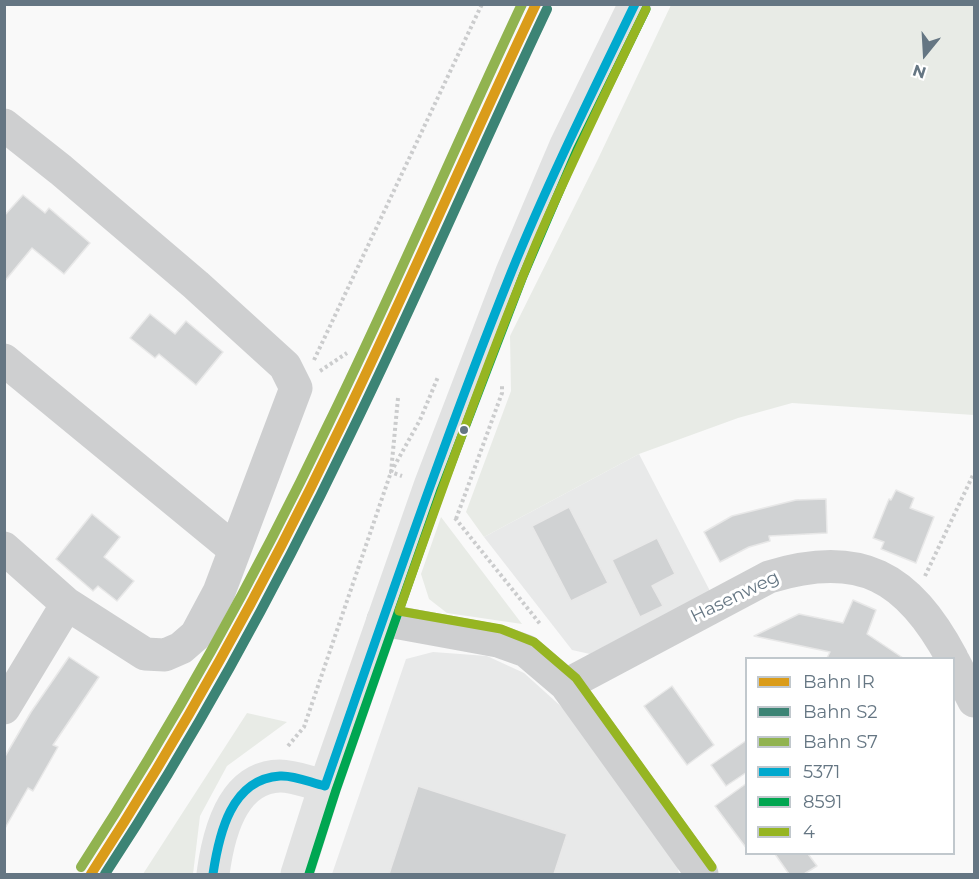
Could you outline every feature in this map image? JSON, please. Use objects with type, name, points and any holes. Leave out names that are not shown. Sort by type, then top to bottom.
[{"type":"main road","points":[[297,874],[325,786],[430,486],[512,272],[566,145],[635,4]]},
{"type":"main road","points":[[213,874],[215,857],[226,818],[240,793],[261,780],[280,776],[325,786]]},
{"type":"street","points":[[4,125],[61,170],[204,292],[285,366],[296,388],[219,592],[196,635],[181,648],[165,655],[145,654],[67,604],[4,548]]},
{"type":"street","points":[[4,360],[234,549]]},
{"type":"street","name":"Hasenweg","points":[[566,685],[769,577],[799,568],[829,566],[858,569],[888,580],[913,601],[930,622],[951,657]]},
{"type":"street","points":[[4,708],[67,604]]},
{"type":"street","points":[[383,620],[498,641],[526,651],[566,685],[702,874]]},
{"type":"street","name":"Hasenweg","points":[[955,664],[975,701]]},
{"type":"path","points":[[296,388],[320,351],[482,4]]},
{"type":"path","points":[[398,398],[391,472],[430,486],[544,630]]},
{"type":"path","points":[[913,601],[975,473]]},
{"type":"shaded area","points":[[671,5],[974,5],[974,415],[792,403],[738,418],[639,454],[484,537],[466,512],[511,391],[510,336]]},
{"type":"shaded area","points":[[639,454],[710,591],[590,654],[572,650],[484,537]]},
{"type":"shaded area","points":[[441,517],[522,624],[447,613],[429,599],[421,574]]},
{"type":"shaded area","points":[[433,652],[487,656],[524,673],[565,710],[677,863],[679,874],[332,874],[406,659]]},
{"type":"shaded area","points":[[247,713],[287,722],[227,766],[200,816],[193,874],[143,874]]},
{"type":"building","points":[[23,195],[45,213],[49,208],[90,243],[64,274],[32,248],[4,282],[4,216]]},
{"type":"building","points":[[150,314],[175,334],[186,321],[223,352],[196,385],[159,354],[155,358],[130,338]]},
{"type":"building","points":[[896,490],[914,498],[910,508],[934,517],[916,563],[881,549],[884,542],[873,538],[889,499],[891,500]]},
{"type":"building","points":[[826,499],[827,533],[769,536],[770,541],[749,547],[720,562],[704,532],[732,516],[796,500]]},
{"type":"building","points":[[569,507],[608,583],[571,601],[532,526]]},
{"type":"building","points":[[92,514],[120,537],[104,557],[134,581],[117,601],[98,586],[93,591],[56,559]]},
{"type":"building","points":[[657,538],[675,574],[652,586],[663,606],[640,617],[612,560]]},
{"type":"building","points":[[853,600],[876,610],[867,634],[902,657],[828,657],[830,652],[754,636],[799,614],[843,623]]},
{"type":"building","points":[[69,657],[99,677],[53,745],[58,747],[33,791],[28,788],[4,830],[4,758],[31,712]]},
{"type":"building","points":[[672,686],[714,745],[687,765],[644,706]]},
{"type":"building","points":[[745,741],[745,773],[726,786],[711,765]]},
{"type":"building","points":[[745,784],[745,846],[715,806]]},
{"type":"building","points":[[418,786],[567,834],[554,874],[389,874]]},
{"type":"building","points":[[776,855],[809,855],[817,866],[804,874],[789,874]]},
{"type":"rail line","name":"S7","points":[[81,867],[148,760],[212,650],[272,539],[353,373],[522,4]]},
{"type":"rail line","name":"IR","points":[[91,874],[191,711],[283,543],[365,375],[536,4]]},
{"type":"rail line","name":"S2","points":[[105,874],[204,714],[294,548],[376,382],[547,9]]},
{"type":"transit line","name":"5371","points":[[325,786],[438,464],[511,273],[555,171],[635,4]]},
{"type":"transit line","name":"8591","points":[[309,874],[441,490],[523,276],[577,150],[646,9]]},
{"type":"transit line","name":"4","points":[[646,9],[536,244],[465,427],[399,611],[501,629],[534,642],[576,678],[712,867]]},
{"type":"transit line","name":"5371","points":[[213,874],[219,842],[230,811],[250,787],[263,779],[280,776],[325,786]]}]
